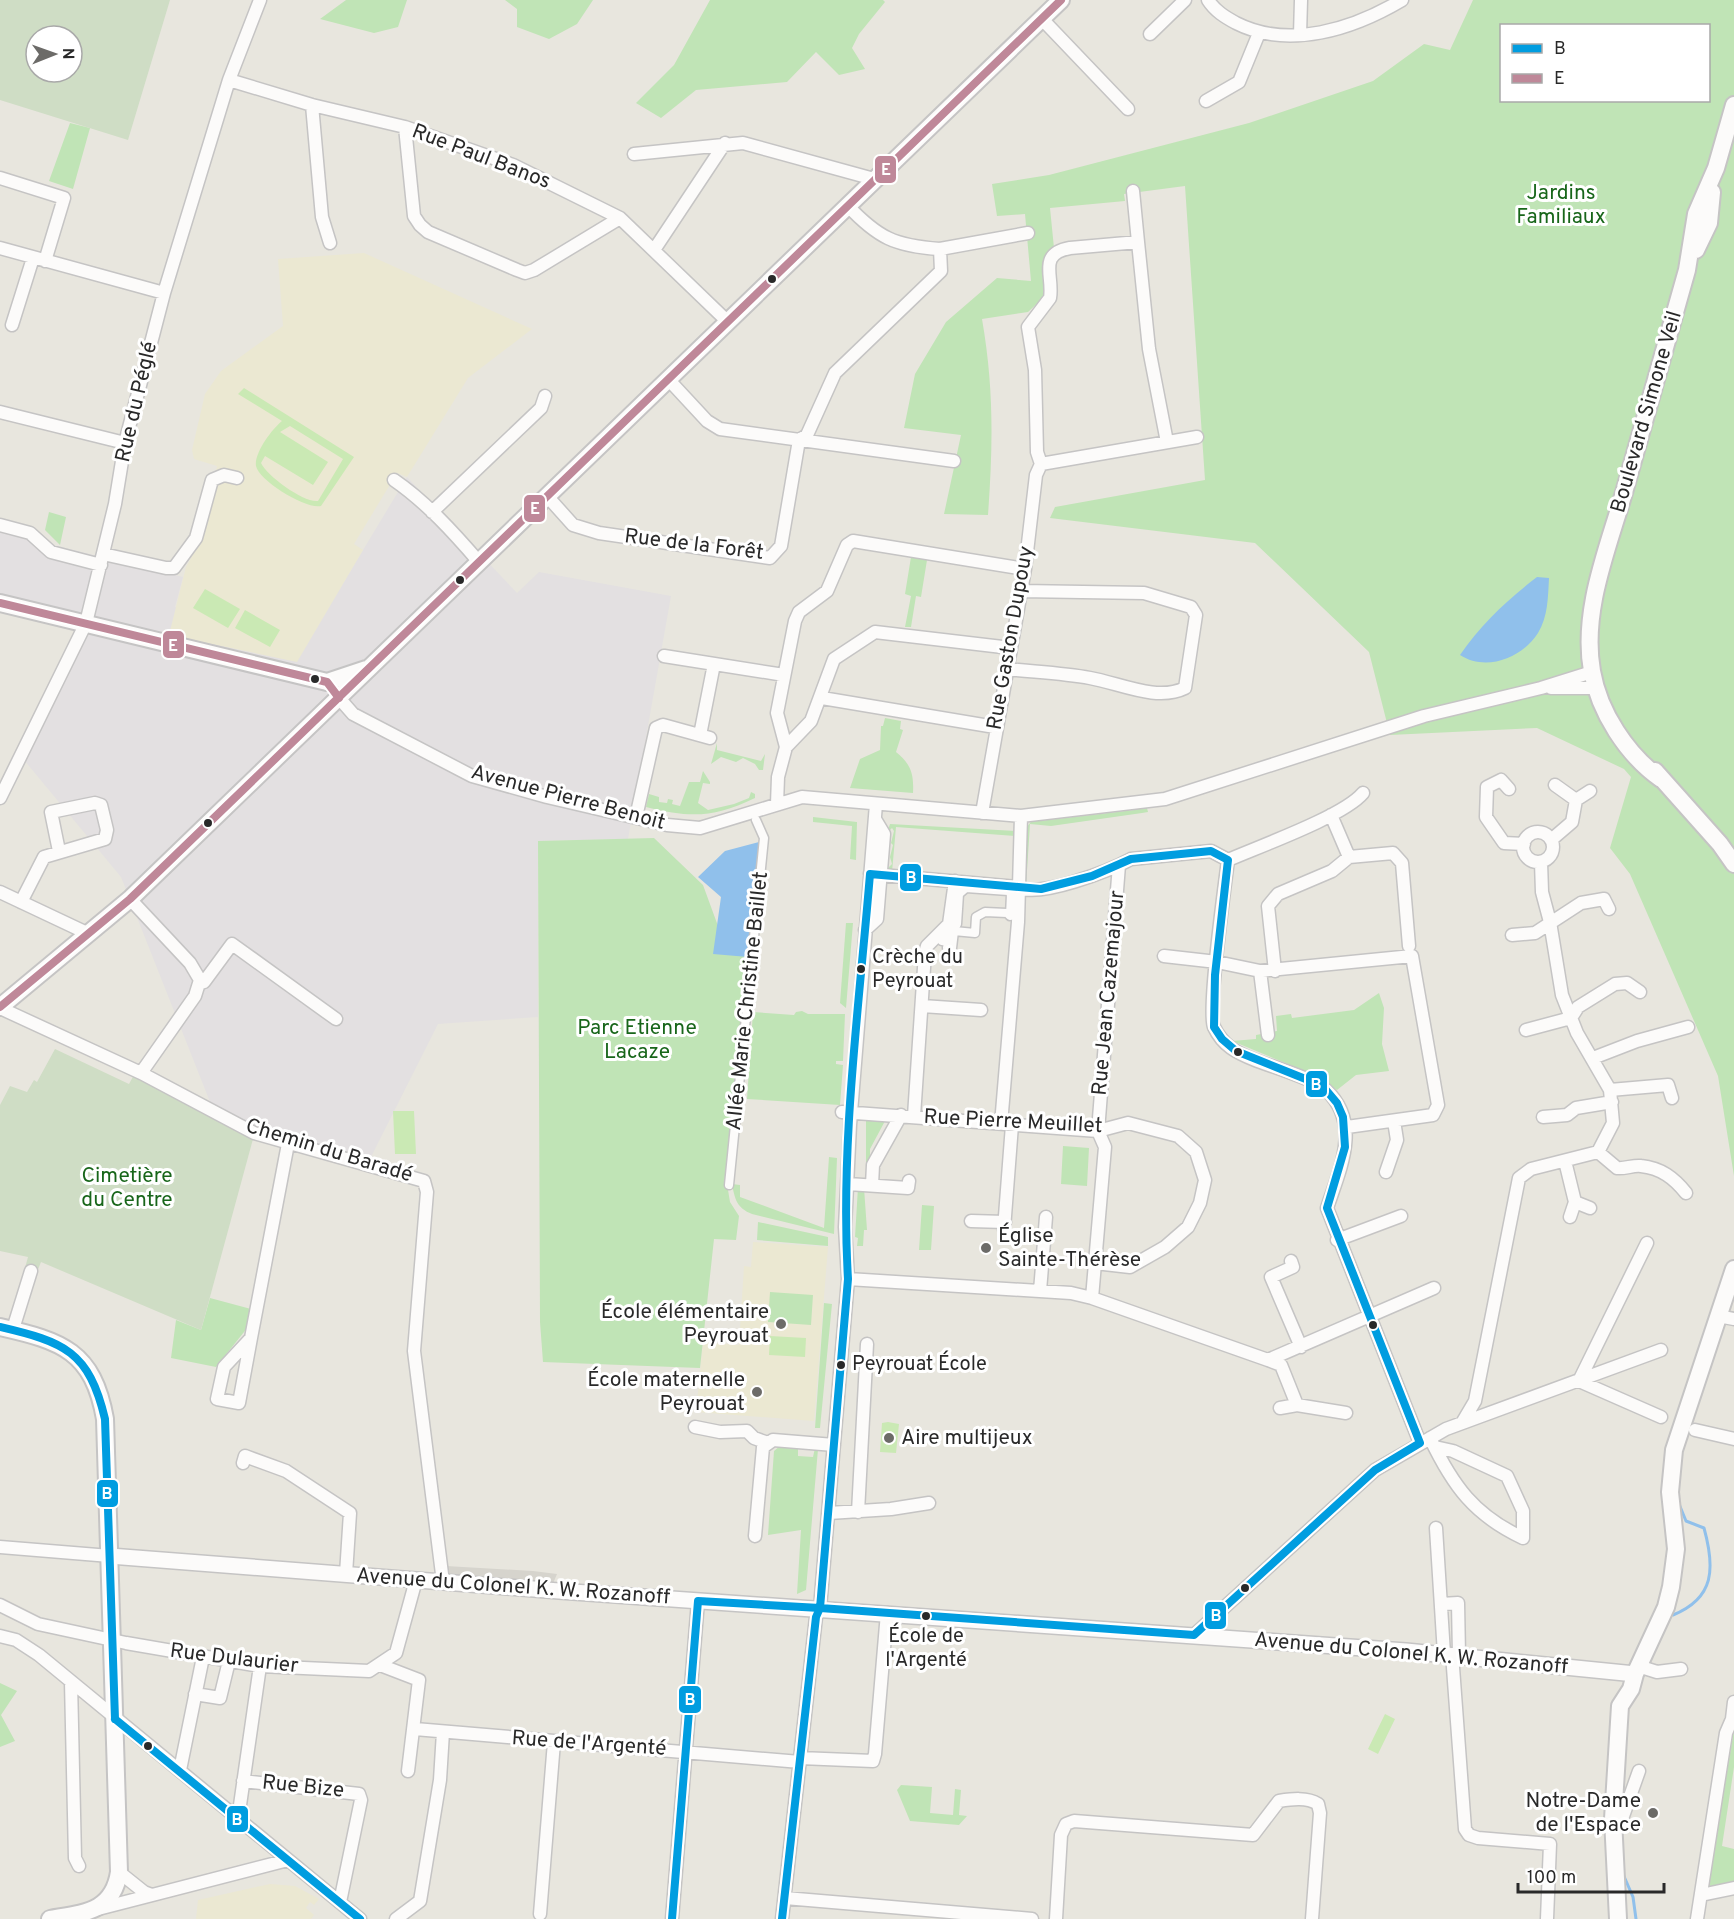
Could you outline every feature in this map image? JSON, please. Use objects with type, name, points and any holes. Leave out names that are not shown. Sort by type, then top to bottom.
[{"type":"main road","points":[[1,1006],[130,899],[1061,0]]},
{"type":"main road","name":"Boulevard Simone Veil","points":[[1661,779],[1645,768],[1624,743],[1599,682],[1590,642],[1593,601],[1687,270],[1709,223],[1716,168],[1734,105]]},
{"type":"main road","points":[[0,603],[327,682],[371,668]]},
{"type":"main road","points":[[327,682],[339,698]]},
{"type":"main road","name":"Boulevard Simone Veil","points":[[1599,682],[1636,745],[1661,779],[1720,844],[1734,864]]},
{"type":"main road","points":[[1618,1919],[1613,1831],[1620,1706],[1630,1689],[1636,1670],[1666,1607],[1676,1549],[1670,1492],[1674,1450],[1726,1317],[1734,1269]]},
{"type":"main road","points":[[6,1328],[68,1348],[95,1381],[105,1419],[119,1872],[117,1885],[110,1897],[92,1910],[50,1919]]},
{"type":"street","name":"Rue du Péglé","points":[[0,798],[86,623],[115,504],[125,443],[164,293],[229,80],[260,0]]},
{"type":"street","points":[[1150,34],[1185,0]]},
{"type":"street","points":[[1208,0],[1225,17],[1259,33],[1300,35],[1342,27],[1397,1]]},
{"type":"street","points":[[1300,35],[1301,0]]},
{"type":"street","points":[[1042,19],[1128,109]]},
{"type":"street","points":[[1206,100],[1239,82],[1259,33]]},
{"type":"street","name":"Rue Paul Banos","points":[[229,80],[312,105],[405,127],[513,165],[620,218],[727,321]]},
{"type":"street","points":[[312,105],[322,217],[330,243]]},
{"type":"street","points":[[405,127],[414,216],[420,225],[428,232],[517,270],[525,273],[534,270],[620,218]]},
{"type":"street","points":[[654,250],[725,143]]},
{"type":"street","points":[[634,154],[725,143],[743,143],[874,179]]},
{"type":"street","points":[[0,178],[58,192],[64,198],[12,325]]},
{"type":"street","points":[[1133,191],[1149,349],[1167,442]]},
{"type":"street","points":[[847,205],[879,234],[902,245],[940,249],[1028,233]]},
{"type":"street","points":[[1138,242],[1070,248],[1059,250],[1052,257],[1049,265],[1050,298],[1028,327],[1035,370],[1037,452],[1041,464],[1197,437]]},
{"type":"street","points":[[0,248],[164,293]]},
{"type":"street","points":[[799,440],[807,435],[810,423],[835,373],[941,271],[940,249]]},
{"type":"street","points":[[668,379],[716,427],[954,461]]},
{"type":"street","points":[[432,512],[541,408],[545,396]]},
{"type":"street","points":[[0,412],[125,443]]},
{"type":"street","name":"Rue de la Forêt","points":[[547,496],[573,525],[598,533],[770,558],[781,546],[799,440]]},
{"type":"street","name":"Rue Gaston Dupouy","points":[[982,813],[995,727],[1025,568],[1036,475],[1041,464]]},
{"type":"street","points":[[0,525],[30,533],[51,552],[174,568],[196,538],[212,480],[224,475],[237,478]]},
{"type":"street","points":[[394,480],[432,512],[479,562]]},
{"type":"street","points":[[786,747],[777,713],[795,621],[799,612],[827,591],[842,553],[853,541],[1025,568]]},
{"type":"street","points":[[1007,669],[1091,678],[1129,689],[1175,693],[1185,688],[1196,615],[1191,607],[1144,593],[1021,591]]},
{"type":"street","points":[[777,804],[778,777],[786,747],[811,720],[822,698],[834,659],[875,632],[1011,648]]},
{"type":"street","points":[[664,656],[784,675]]},
{"type":"street","points":[[636,817],[656,728],[663,725],[705,736],[714,664]]},
{"type":"street","points":[[782,1919],[816,1617],[820,1608],[829,1513],[848,1279],[845,1227],[848,1184],[847,1112],[866,930],[875,875],[876,804],[1021,816],[1166,799],[1433,713],[1540,688],[1599,682]]},
{"type":"street","name":"Avenue Pierre Benoit","points":[[339,698],[353,714],[472,776],[547,797],[667,825],[700,828],[777,804],[812,796],[876,804]]},
{"type":"street","points":[[822,698],[995,727]]},
{"type":"street","points":[[1509,789],[1501,780],[1487,788],[1486,817],[1504,843],[1524,844]]},
{"type":"street","points":[[1555,785],[1576,800]]},
{"type":"street","points":[[1541,862],[1551,855],[1551,840],[1572,822],[1576,800],[1590,791]]},
{"type":"street","points":[[1228,860],[1331,815],[1355,803],[1363,793]]},
{"type":"street","points":[[21,902],[41,860],[59,851],[105,839],[107,830],[101,805],[95,803],[51,812],[59,851]]},
{"type":"street","points":[[1331,815],[1349,856]]},
{"type":"street","points":[[970,1221],[1005,1226],[1006,1125],[1021,816]]},
{"type":"street","name":"Allée Marie Christine Baillet","points":[[729,1185],[764,838],[756,820]]},
{"type":"street","points":[[1541,862],[1528,858],[1524,844],[1528,837],[1539,832],[1551,840]]},
{"type":"street","points":[[875,875],[1018,887],[1025,891],[1044,889],[1119,866],[1131,859],[1211,851],[1228,860]]},
{"type":"street","points":[[1275,971],[1268,906],[1278,894],[1332,871],[1349,856],[1394,853],[1402,863],[1409,946]]},
{"type":"street","points":[[1228,860],[1212,1026],[1230,1050],[1326,1088],[1342,1111],[1347,1127],[1342,1165],[1327,1208],[1337,1240],[1428,1442],[1459,1491],[1491,1520],[1523,1538],[1523,1511],[1507,1476],[1428,1442]]},
{"type":"street","points":[[1462,1423],[1475,1401],[1519,1178],[1530,1169],[1598,1152],[1613,1123],[1611,1096],[1593,1058],[1577,1033],[1562,995],[1550,922],[1542,892],[1541,862]]},
{"type":"street","name":"Rue Jean Cazemajour","points":[[1092,1298],[1105,1147],[1098,1131],[1119,866]]},
{"type":"street","points":[[914,1116],[925,952],[927,946],[949,924],[955,881]]},
{"type":"street","points":[[966,888],[1008,891],[1011,894],[1010,916],[1007,913],[985,912],[976,917],[975,933],[954,931],[952,948],[947,948],[948,942],[942,941],[957,924],[959,894],[966,888]]},
{"type":"street","points":[[0,892],[89,934]]},
{"type":"street","points":[[130,899],[190,963],[200,980],[195,996],[141,1073]]},
{"type":"street","points":[[1512,935],[1535,933],[1581,903],[1604,899],[1609,909]]},
{"type":"street","points":[[200,980],[204,982],[232,944],[336,1019]]},
{"type":"street","points":[[1164,956],[1217,962],[1260,971],[1412,956],[1438,1105],[1433,1115],[1347,1127]]},
{"type":"street","points":[[1260,971],[1268,1035]]},
{"type":"street","points":[[1526,1030],[1571,1018],[1578,1007],[1616,984],[1627,983],[1640,992]]},
{"type":"street","name":"Chemin du Baradé","points":[[1,1006],[141,1073],[254,1133],[424,1181],[427,1192],[414,1351],[443,1582]]},
{"type":"street","points":[[922,1010],[981,1010]]},
{"type":"street","points":[[1593,1058],[1636,1041],[1688,1027]]},
{"type":"street","points":[[1543,1117],[1568,1115],[1576,1108],[1611,1096],[1668,1085],[1672,1098]]},
{"type":"street","name":"Rue Pierre Meuillet","points":[[847,1112],[1098,1131],[1128,1123],[1178,1136],[1196,1152],[1205,1180],[1200,1203],[1188,1227],[1165,1247],[1130,1267],[1095,1263]]},
{"type":"street","points":[[872,1185],[873,1165],[901,1116]]},
{"type":"street","points":[[1386,1172],[1396,1140],[1394,1121]]},
{"type":"street","points":[[251,1338],[224,1367],[217,1399],[239,1403],[288,1142]]},
{"type":"street","points":[[1598,1152],[1617,1168],[1639,1166],[1657,1169],[1674,1178],[1686,1193]]},
{"type":"street","points":[[1565,1161],[1575,1202],[1570,1217]]},
{"type":"street","points":[[848,1184],[908,1188],[909,1181]]},
{"type":"street","points":[[1575,1202],[1590,1208]]},
{"type":"street","points":[[1337,1240],[1401,1216]]},
{"type":"street","points":[[1040,1291],[1046,1217]]},
{"type":"street","points":[[1579,1381],[1647,1243]]},
{"type":"street","points":[[1291,1261],[1293,1267],[1271,1277],[1301,1347]]},
{"type":"street","points":[[6,1328],[31,1271]]},
{"type":"street","points":[[848,1279],[1040,1291],[1092,1298],[1281,1365],[1297,1405]]},
{"type":"street","points":[[1268,1360],[1434,1288]]},
{"type":"street","points":[[858,1512],[867,1344]]},
{"type":"street","points":[[1194,1635],[1375,1470],[1462,1423],[1660,1350]]},
{"type":"street","points":[[1579,1381],[1661,1417]]},
{"type":"street","points":[[1280,1408],[1297,1405],[1346,1413]]},
{"type":"street","points":[[695,1426],[720,1432],[747,1431],[754,1438],[768,1443]]},
{"type":"street","points":[[1695,1430],[1734,1439]]},
{"type":"street","points":[[755,1536],[763,1447],[773,1440],[834,1445]]},
{"type":"street","points":[[243,1463],[245,1456],[286,1472],[350,1513],[346,1574]]},
{"type":"street","points":[[829,1513],[858,1512],[929,1503]]},
{"type":"street","points":[[1436,1528],[1441,1604],[1452,1654],[1465,1829],[1468,1835],[1478,1838],[1550,1844],[1547,1919]]},
{"type":"street","points":[[0,1547],[110,1556]]},
{"type":"street","name":"Avenue du Colonel K. W. Rozanoff","points":[[110,1556],[698,1601],[1452,1654],[1636,1670],[1681,1669]]},
{"type":"street","points":[[380,1665],[396,1653],[416,1580]]},
{"type":"street","points":[[672,1919],[698,1601]]},
{"type":"street","name":"Rue Dulaurier","points":[[0,1605],[38,1624],[203,1657],[260,1666],[357,1671],[369,1671],[380,1665]]},
{"type":"street","name":"Rue de l'Argenté","points":[[415,1730],[800,1760],[873,1761],[887,1613]]},
{"type":"street","points":[[0,1636],[16,1640],[39,1655],[360,1919]]},
{"type":"street","points":[[180,1770],[203,1657]]},
{"type":"street","points":[[195,1694],[220,1698],[229,1660]]},
{"type":"street","points":[[380,1665],[419,1680],[415,1730],[408,1771]]},
{"type":"street","points":[[238,1819],[260,1666]]},
{"type":"street","points":[[71,1682],[75,1858],[79,1866]]},
{"type":"street","points":[[1697,1919],[1726,1733],[1733,1718],[1734,1702]]},
{"type":"street","points":[[396,1919],[420,1900],[440,1780],[443,1732]]},
{"type":"street","points":[[540,1914],[554,1742]]},
{"type":"street","points":[[1613,1831],[1622,1819],[1639,1771]]},
{"type":"street","name":"Rue Bize","points":[[243,1781],[359,1794],[361,1800],[340,1902]]},
{"type":"street","points":[[1056,1919],[1061,1835],[1066,1824],[1074,1821],[1253,1835],[1279,1801],[1292,1799],[1312,1801],[1318,1804],[1320,1813],[1312,1919]]},
{"type":"street","points":[[92,1910],[288,1860]]},
{"type":"street","points":[[119,1872],[144,1892],[153,1895]]},
{"type":"street","points":[[1701,1895],[1734,1888]]},
{"type":"street","points":[[785,1898],[1032,1919]]},
{"type":"shaded area","points":[[364,253],[532,329],[468,378],[407,477],[397,473],[354,544],[363,550],[297,662],[169,635],[186,567],[201,540],[217,466],[194,459],[192,450],[205,394],[221,371],[283,326],[278,259]]},
{"type":"shaded area","points":[[407,477],[517,593],[539,572],[671,596],[628,839],[538,841],[538,1017],[438,1024],[371,1157],[258,1131],[212,1107],[121,877],[24,760],[81,626],[0,606],[0,532],[183,577],[175,607],[310,638]]},
{"type":"shaded area","points":[[753,1242],[828,1247],[814,1421],[696,1412],[703,1342],[739,1345],[744,1266],[751,1267]]},
{"type":"shaded area","points":[[446,1566],[557,1574],[552,1586],[505,1578],[504,1583],[448,1575]]},
{"type":"shaded area","points":[[270,1884],[295,1886],[319,1899],[314,1905],[310,1902],[306,1908],[314,1915],[311,1919],[196,1919],[198,1900]]},
{"type":"green space","points":[[0,0],[170,0],[128,140],[0,100]]},
{"type":"green space","points":[[346,0],[407,0],[398,27],[374,33],[320,19]]},
{"type":"green space","points":[[505,0],[593,0],[577,24],[549,39],[517,27],[517,9]]},
{"type":"green space","points":[[710,0],[883,0],[885,2],[859,34],[852,48],[865,69],[839,75],[816,52],[787,82],[696,90],[661,118],[636,103],[674,65]]},
{"type":"green space","name":"Jardins Familiaux","points":[[1473,0],[1734,0],[1734,1176],[1718,1076],[1630,874],[1610,848],[1631,777],[1624,769],[1537,728],[1390,735],[1369,652],[1255,543],[1050,518],[1055,507],[1205,480],[1185,186],[1124,194],[1125,201],[1050,208],[1054,248],[1043,264],[1044,297],[1028,312],[982,319],[989,369],[991,417],[988,515],[944,514],[961,435],[904,428],[915,374],[946,322],[997,278],[1031,281],[1025,214],[997,216],[992,184],[1049,175],[1249,123],[1373,81],[1424,44],[1450,50]]},
{"type":"green space","points":[[70,123],[90,128],[73,189],[49,181]]},
{"type":"green space","points":[[244,388],[354,457],[321,506],[305,504],[284,493],[259,472],[256,461],[261,448],[282,421],[238,394]],"holes":[[[290,426],[343,459],[318,501],[304,498],[286,488],[270,475],[261,463],[265,456],[313,485],[328,462],[280,432]]]},
{"type":"green space","points":[[49,512],[66,517],[60,545],[45,530]]},
{"type":"green space","points":[[911,557],[927,560],[921,597],[916,596],[911,627],[905,627],[911,596],[905,594]]},
{"type":"green space","points":[[205,589],[240,609],[228,628],[193,608]]},
{"type":"green space","points":[[245,610],[280,630],[270,647],[235,628]]},
{"type":"green space","points":[[885,718],[901,721],[900,729],[903,730],[896,752],[911,770],[913,793],[850,788],[860,759],[880,750],[881,726]]},
{"type":"green space","points":[[717,743],[717,750],[761,761],[765,754],[763,770],[759,770],[755,764],[743,758],[736,762],[721,757],[711,764]]},
{"type":"green space","points":[[703,771],[710,784],[703,783],[698,803],[708,810],[749,798],[751,792],[755,794],[755,798],[714,813],[702,814],[676,813],[646,807],[649,794],[659,797],[659,802],[667,803],[668,799],[673,800],[672,804],[680,806],[689,782],[700,782]]},
{"type":"green space","points":[[1146,804],[1148,812],[1051,826],[1030,824],[1026,886],[1027,827],[1033,819],[1039,821],[1134,810],[1133,805]]},
{"type":"green space","points":[[813,817],[857,822],[856,860],[850,859],[852,826],[813,822]]},
{"type":"green space","points":[[890,824],[1016,831],[1015,836],[896,827],[892,872],[885,871],[892,864],[890,857],[894,831],[892,828],[887,833]]},
{"type":"green space","name":"Parc Etienne Lacaze","points":[[654,838],[703,885],[718,926],[759,842],[762,841],[727,1184],[730,1202],[739,1216],[736,1240],[714,1239],[700,1368],[543,1362],[540,1322],[538,841]]},
{"type":"green space","points":[[846,923],[853,923],[846,1008],[840,1003]]},
{"type":"green space","points":[[1379,993],[1384,1008],[1382,1044],[1389,1071],[1356,1075],[1337,1090],[1317,1076],[1232,1041],[1256,1039],[1256,1035],[1277,1031],[1276,1016],[1291,1014],[1292,1018],[1354,1010]]},
{"type":"green space","points":[[802,1011],[808,1014],[845,1014],[843,1061],[836,1061],[836,1064],[843,1065],[840,1105],[747,1099],[753,1012],[794,1015]]},
{"type":"green space","name":"Cimetière du Centre","points":[[55,1049],[129,1084],[134,1075],[253,1139],[201,1330],[41,1262],[37,1272],[25,1268],[28,1257],[0,1251],[0,1105],[10,1086],[27,1092],[34,1080],[37,1082]]},
{"type":"green space","points":[[393,1111],[414,1111],[416,1154],[395,1154]]},
{"type":"green space","points":[[866,1121],[885,1121],[870,1149],[870,1183],[866,1183]]},
{"type":"green space","points":[[1063,1146],[1089,1148],[1087,1186],[1061,1184]]},
{"type":"green space","points":[[829,1157],[837,1158],[834,1234],[752,1214],[743,1209],[736,1199],[732,1184],[740,1185],[740,1197],[824,1228]]},
{"type":"green space","points":[[858,1187],[864,1188],[867,1230],[864,1230],[863,1246],[857,1246],[858,1238],[855,1237]]},
{"type":"green space","points":[[922,1205],[934,1206],[931,1250],[919,1250]]},
{"type":"green space","points":[[758,1222],[828,1237],[828,1246],[757,1240]]},
{"type":"green space","points":[[770,1292],[813,1295],[811,1325],[768,1322]]},
{"type":"green space","points":[[210,1298],[251,1309],[248,1327],[216,1367],[171,1358],[176,1320],[201,1330]]},
{"type":"green space","points":[[824,1303],[832,1304],[820,1428],[815,1428]]},
{"type":"green space","points":[[770,1336],[806,1338],[805,1357],[769,1355]]},
{"type":"green space","name":"Aire multijeux","points":[[882,1423],[899,1424],[896,1453],[880,1452]]},
{"type":"green space","points":[[780,1446],[798,1448],[798,1456],[813,1457],[815,1448],[818,1449],[806,1590],[797,1594],[801,1530],[768,1535],[774,1451]]},
{"type":"green space","points":[[0,1683],[17,1691],[1,1715],[15,1741],[0,1747]]},
{"type":"green space","points":[[1385,1714],[1395,1719],[1378,1754],[1368,1749]]},
{"type":"green space","points":[[1734,1730],[1734,1767],[1722,1846],[1734,1849],[1734,1882],[1707,1888]]},
{"type":"green space","points":[[901,1785],[932,1787],[930,1813],[953,1815],[955,1789],[961,1790],[959,1815],[967,1816],[959,1825],[910,1821],[897,1790]]},
{"type":"water","points":[[1537,577],[1549,578],[1548,600],[1541,627],[1531,642],[1503,660],[1481,662],[1460,655],[1495,613]]},
{"type":"water","points":[[759,842],[748,957],[713,954],[721,897],[698,877],[725,851]]},
{"type":"waterway","points":[[1673,1615],[1697,1600],[1704,1591],[1710,1569],[1710,1556],[1704,1528],[1686,1521],[1679,1504]]},
{"type":"waterway","points":[[1623,1874],[1633,1897],[1636,1919]]},
{"type":"transit line","name":"E","points":[[0,1007],[130,899],[1061,0]]},
{"type":"transit line","name":"E","points":[[0,603],[327,682],[339,698]]},
{"type":"transit line","name":"B","points":[[1211,851],[1228,860],[1215,975],[1214,1027],[1222,1039],[1236,1051],[1313,1082],[1326,1090],[1337,1103],[1343,1117],[1345,1147],[1327,1208],[1420,1443],[1375,1470],[1194,1635],[820,1608],[848,1279],[846,1229],[849,1127],[870,874],[1041,889],[1092,876],[1131,859],[1211,851]]},
{"type":"transit line","name":"B","points":[[0,1327],[41,1338],[70,1353],[82,1364],[99,1396],[105,1419],[115,1719]]},
{"type":"transit line","name":"B","points":[[672,1919],[698,1601],[820,1608]]},
{"type":"transit line","name":"B","points":[[782,1919],[816,1617],[820,1608]]},
{"type":"transit line","name":"B","points":[[115,1719],[360,1919]]},
{"type":"place","name":"Crèche du Peyrouat","points":[[861,969]]},
{"type":"place","name":"Église Sainte-Thérèse","points":[[986,1248]]},
{"type":"place","name":"École élémentaire Peyrouat","points":[[781,1324]]},
{"type":"place","name":"Peyrouat École","points":[[841,1365]]},
{"type":"place","name":"École maternelle Peyrouat","points":[[757,1392]]},
{"type":"place","name":"Aire multijeux","points":[[889,1438]]},
{"type":"place","name":"École de l'Argenté","points":[[926,1616]]},
{"type":"place","name":"Notre-Dame de l'Espace","points":[[1653,1813]]}]
